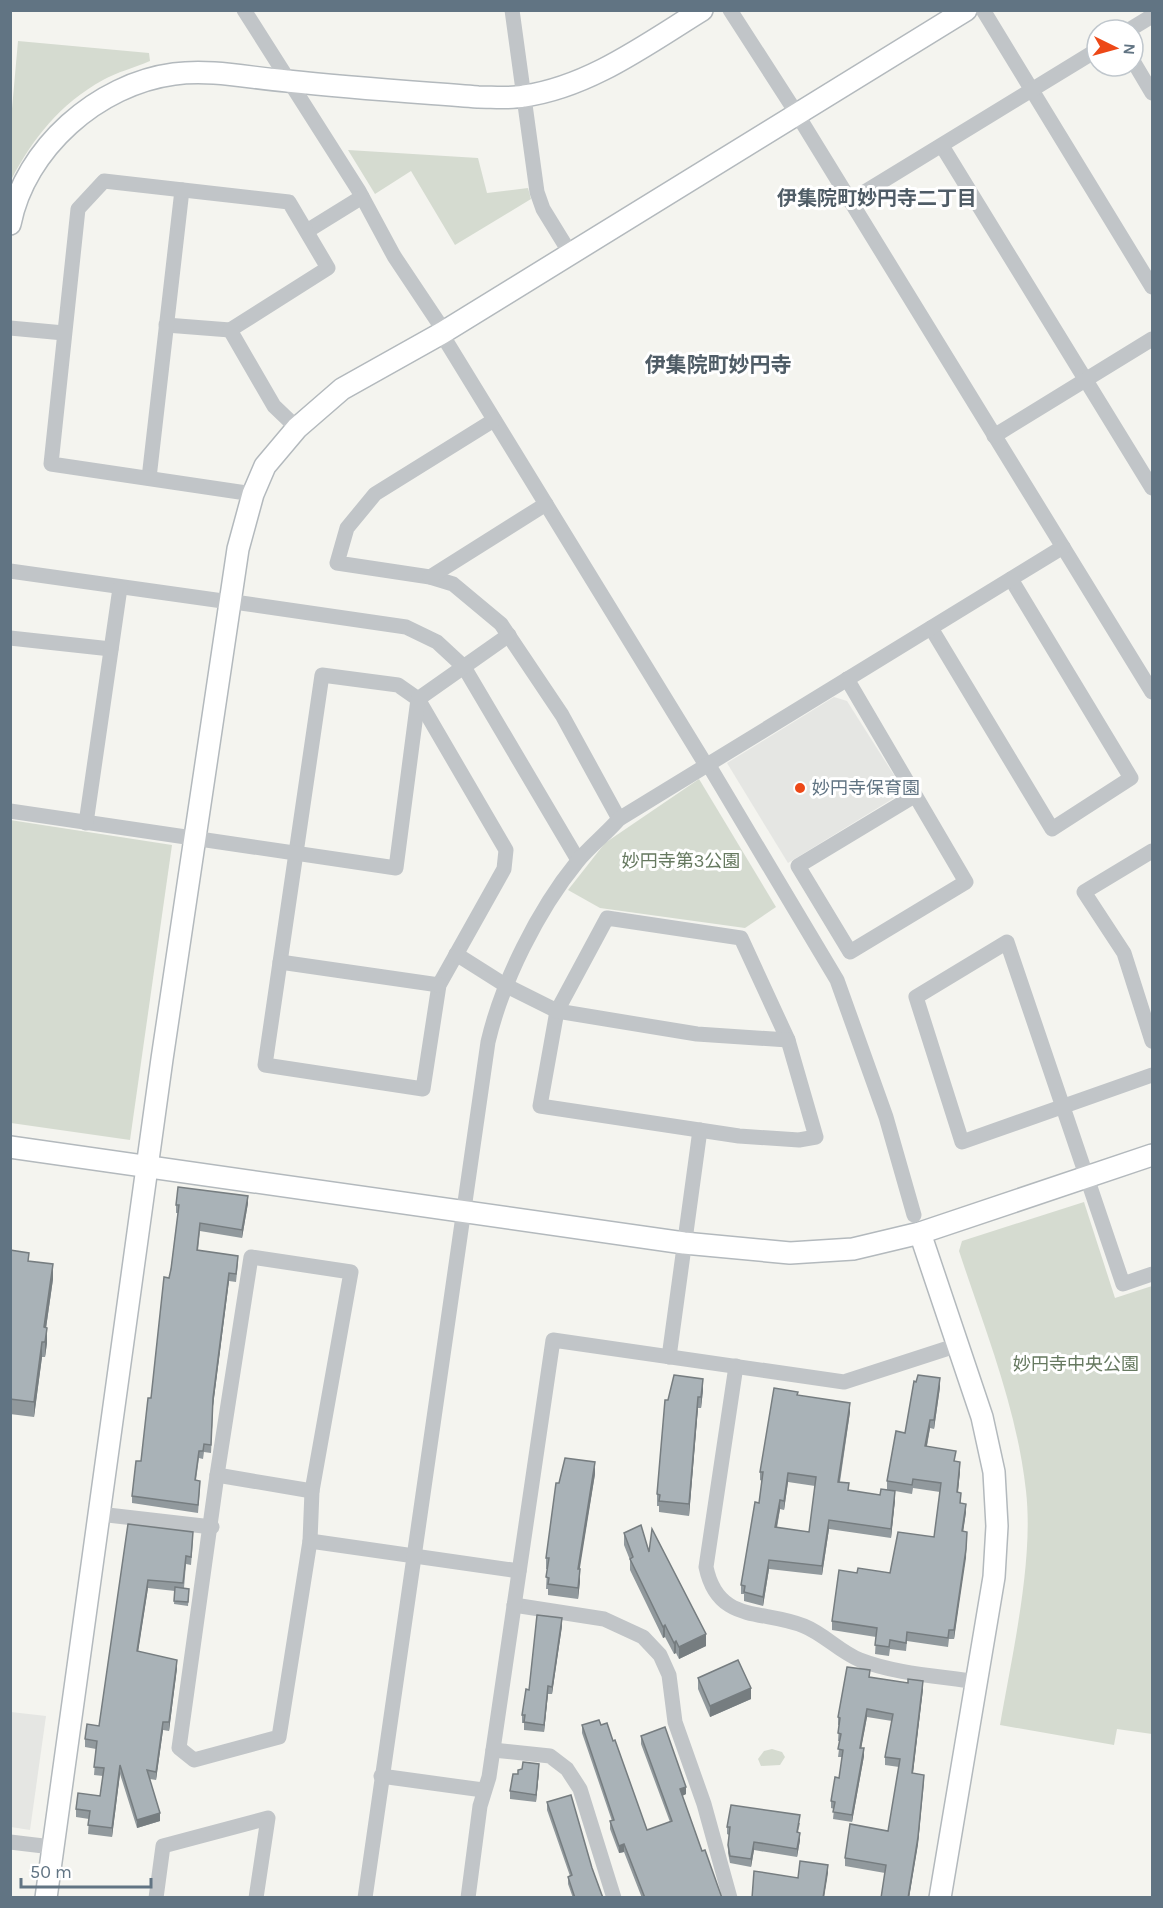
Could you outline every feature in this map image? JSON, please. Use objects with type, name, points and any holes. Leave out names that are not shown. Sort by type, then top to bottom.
[{"type":"street","points":[[244,10],[362,198],[389,247],[410,275],[494,420],[707,764],[837,980],[886,1117],[917,1224],[984,1428],[994,1472],[997,1526],[994,1577],[940,1898]]},
{"type":"street","points":[[512,10],[537,192],[543,209],[570,253]]},
{"type":"street","points":[[10,224],[24,184],[39,159],[79,116],[103,99],[133,85],[174,74],[220,74],[477,97],[523,97],[551,90],[614,63],[702,10]]},
{"type":"street","points":[[730,10],[797,114],[1063,547],[1146,669],[1152,692]]},
{"type":"street","points":[[46,1898],[148,1167],[196,840],[235,603],[238,549],[253,494],[265,466],[297,428],[342,389],[442,333],[966,10]]},
{"type":"street","points":[[983,10],[1152,287]]},
{"type":"street","points":[[850,201],[1085,57]]},
{"type":"street","points":[[1143,78],[1152,93]]},
{"type":"street","points":[[942,146],[1152,489]]},
{"type":"street","points":[[166,325],[230,330],[328,268],[289,202],[104,181],[78,209],[51,464],[253,494]]},
{"type":"street","points":[[149,478],[182,190]]},
{"type":"street","points":[[306,231],[362,198]]},
{"type":"street","points":[[10,327],[64,333]]},
{"type":"street","points":[[230,330],[274,406],[297,428]]},
{"type":"street","points":[[994,436],[1152,339]]},
{"type":"street","points":[[494,420],[375,494],[347,528],[337,563],[430,577],[453,584],[501,624],[562,716],[619,819]]},
{"type":"street","points":[[430,577],[546,504]]},
{"type":"street","points":[[365,1898],[488,1042],[505,985],[554,894],[578,860],[619,819],[1063,547]]},
{"type":"street","points":[[10,571],[406,627],[436,642],[464,667],[578,860]]},
{"type":"street","points":[[931,628],[1052,829],[1131,778],[1011,579]]},
{"type":"street","points":[[86,823],[120,588]]},
{"type":"street","points":[[10,811],[396,868],[418,699],[509,635]]},
{"type":"street","points":[[10,638],[111,649]]},
{"type":"street","points":[[322,675],[398,685],[418,699],[506,850],[504,869],[439,986],[423,1089],[265,1065],[295,854],[322,675]]},
{"type":"street","points":[[848,679],[966,882],[850,952],[798,866],[914,796]]},
{"type":"street","points":[[1152,851],[1084,892],[1124,953],[1152,1041]]},
{"type":"street","points":[[607,918],[741,938],[788,1040],[816,1137],[799,1140],[700,1130],[540,1106],[557,1011],[607,918]]},
{"type":"street","points":[[1152,1075],[1063,1108],[962,1142],[916,997],[1007,942],[1063,1108],[1086,1178],[1123,1284],[1152,1274]]},
{"type":"street","points":[[456,954],[505,985],[557,1011],[697,1034],[788,1040]]},
{"type":"street","points":[[280,962],[439,986]]},
{"type":"street","points":[[669,1357],[700,1130]]},
{"type":"street","points":[[10,1147],[684,1243],[790,1253],[854,1249],[917,1224],[1086,1178],[1152,1155]]},
{"type":"street","points":[[251,1257],[351,1272],[312,1491],[310,1541],[279,1737],[194,1760],[179,1748],[212,1527],[217,1475],[251,1257]]},
{"type":"street","points":[[468,1898],[483,1790],[489,1778],[553,1340],[844,1382],[958,1345]]},
{"type":"street","points":[[735,1366],[706,1567],[709,1582],[721,1600],[738,1612],[789,1620],[808,1628],[857,1659],[876,1665],[978,1682]]},
{"type":"street","points":[[217,1475],[312,1491]]},
{"type":"street","points":[[99,1514],[212,1527]]},
{"type":"street","points":[[310,1541],[519,1571]]},
{"type":"street","points":[[514,1605],[604,1619],[643,1638],[660,1655],[669,1675],[675,1722],[704,1804],[730,1898]]},
{"type":"street","points":[[493,1750],[550,1756],[567,1769],[580,1789],[614,1898]]},
{"type":"street","points":[[381,1776],[483,1790]]},
{"type":"street","points":[[156,1898],[164,1846],[220,1828],[268,1818],[256,1898]]},
{"type":"street","points":[[10,1842],[52,1847]]},
{"type":"shaded area","points":[[834,697],[847,701],[899,783],[894,798],[788,863],[727,763]]},
{"type":"shaded area","points":[[11,1712],[46,1716],[30,1830],[11,1827]]},
{"type":"green space","points":[[18,41],[149,53],[150,61],[108,77],[88,89],[61,111],[38,136],[11,180],[11,120]]},
{"type":"green space","points":[[348,150],[478,158],[487,193],[528,188],[531,199],[455,245],[411,171],[375,194]]},
{"type":"green space","name":"妙円寺第3公園","points":[[699,779],[776,907],[745,928],[600,908],[568,890],[605,843]]},
{"type":"green space","points":[[10,820],[172,845],[130,1140],[11,1123]]},
{"type":"green space","name":"妙円寺中央公園","points":[[1084,1202],[1115,1298],[1152,1286],[1152,1734],[1117,1729],[1114,1745],[1000,1725],[1016,1639],[1024,1577],[1028,1518],[1026,1491],[1022,1460],[1008,1399],[959,1251],[962,1241]]},
{"type":"green space","points":[[772,1749],[782,1752],[785,1757],[780,1765],[761,1766],[758,1759],[764,1751]]},
{"type":"building","points":[[178,1187],[248,1196],[242,1230],[200,1223],[197,1250],[238,1256],[236,1274],[229,1273],[213,1398],[211,1445],[204,1444],[203,1451],[199,1451],[195,1480],[200,1481],[198,1505],[132,1496],[136,1461],[141,1461],[148,1398],[151,1398],[164,1277],[169,1278],[171,1269],[179,1205],[176,1205]]},
{"type":"building","points":[[10,1250],[29,1253],[28,1261],[53,1264],[44,1327],[47,1328],[45,1342],[42,1342],[34,1402],[10,1399]]},
{"type":"building","points":[[674,1375],[703,1379],[701,1397],[698,1397],[689,1504],[659,1501],[660,1495],[657,1494],[665,1400],[668,1400]]},
{"type":"building","points":[[918,1375],[940,1378],[934,1420],[930,1420],[925,1446],[956,1451],[954,1461],[960,1462],[957,1492],[961,1493],[960,1503],[966,1504],[962,1531],[967,1532],[966,1549],[954,1630],[949,1630],[948,1638],[907,1632],[906,1643],[890,1640],[889,1647],[875,1645],[877,1628],[832,1621],[839,1570],[857,1573],[858,1568],[890,1573],[898,1532],[934,1537],[941,1483],[913,1479],[912,1485],[887,1481],[896,1431],[905,1433],[914,1381],[916,1382]]},
{"type":"building","points":[[774,1388],[798,1392],[797,1395],[850,1403],[838,1482],[849,1483],[848,1490],[880,1495],[881,1489],[895,1491],[891,1529],[829,1520],[822,1566],[769,1560],[763,1597],[744,1592],[745,1586],[741,1585],[755,1502],[759,1503],[763,1472],[760,1472]],"holes":[[[788,1473],[816,1477],[809,1532],[775,1527],[780,1500],[784,1501]]]},
{"type":"building","points":[[565,1458],[595,1462],[578,1569],[580,1569],[578,1588],[548,1584],[549,1578],[546,1577],[549,1558],[546,1558],[556,1483],[559,1483]]},
{"type":"building","points":[[128,1524],[193,1532],[191,1557],[186,1556],[183,1583],[148,1580],[137,1651],[177,1660],[169,1722],[163,1722],[156,1772],[147,1770],[160,1813],[137,1820],[120,1765],[112,1828],[88,1825],[90,1811],[76,1809],[78,1793],[100,1796],[104,1768],[94,1767],[97,1741],[85,1739],[87,1724],[99,1726]]},
{"type":"building","points":[[641,1525],[649,1552],[652,1529],[706,1634],[679,1647],[676,1641],[674,1643],[665,1625],[663,1627],[630,1559],[633,1557],[624,1533]]},
{"type":"building","points":[[175,1587],[189,1589],[188,1602],[174,1601]]},
{"type":"building","points":[[537,1615],[562,1618],[552,1687],[548,1686],[544,1725],[524,1722],[525,1715],[522,1715],[526,1689],[529,1690]]},
{"type":"building","points":[[738,1660],[751,1688],[710,1706],[698,1678]]},
{"type":"building","points":[[847,1667],[870,1670],[869,1677],[908,1683],[908,1679],[923,1681],[912,1773],[924,1775],[918,1837],[908,1898],[881,1898],[886,1865],[845,1858],[850,1824],[888,1831],[900,1759],[885,1757],[893,1714],[867,1709],[860,1748],[864,1748],[852,1815],[833,1812],[835,1802],[831,1801],[835,1777],[839,1778],[843,1750],[838,1749],[841,1734],[838,1733],[840,1718],[838,1717]]},
{"type":"building","points":[[599,1720],[601,1725],[607,1723],[613,1741],[615,1740],[647,1830],[672,1821],[641,1736],[665,1727],[686,1787],[680,1789],[722,1898],[645,1898],[624,1844],[619,1846],[610,1821],[614,1820],[582,1725]]},
{"type":"building","points":[[523,1762],[539,1764],[536,1795],[510,1791],[513,1774],[518,1774]]},
{"type":"building","points":[[571,1795],[603,1898],[575,1898],[568,1877],[572,1875],[547,1802]]},
{"type":"building","points":[[731,1805],[800,1815],[797,1849],[754,1842],[751,1859],[730,1856],[728,1845],[730,1827],[727,1827]]},
{"type":"building","points":[[800,1861],[828,1865],[823,1898],[752,1898],[754,1871],[798,1878]]},
{"type":"place","name":"妙円寺保育園","points":[[800,788]]},
{"type":"district","name":"伊集院町妙円寺二丁目","points":[[877,198]]},
{"type":"district","name":"伊集院町妙円寺","points":[[718,365]]}]
